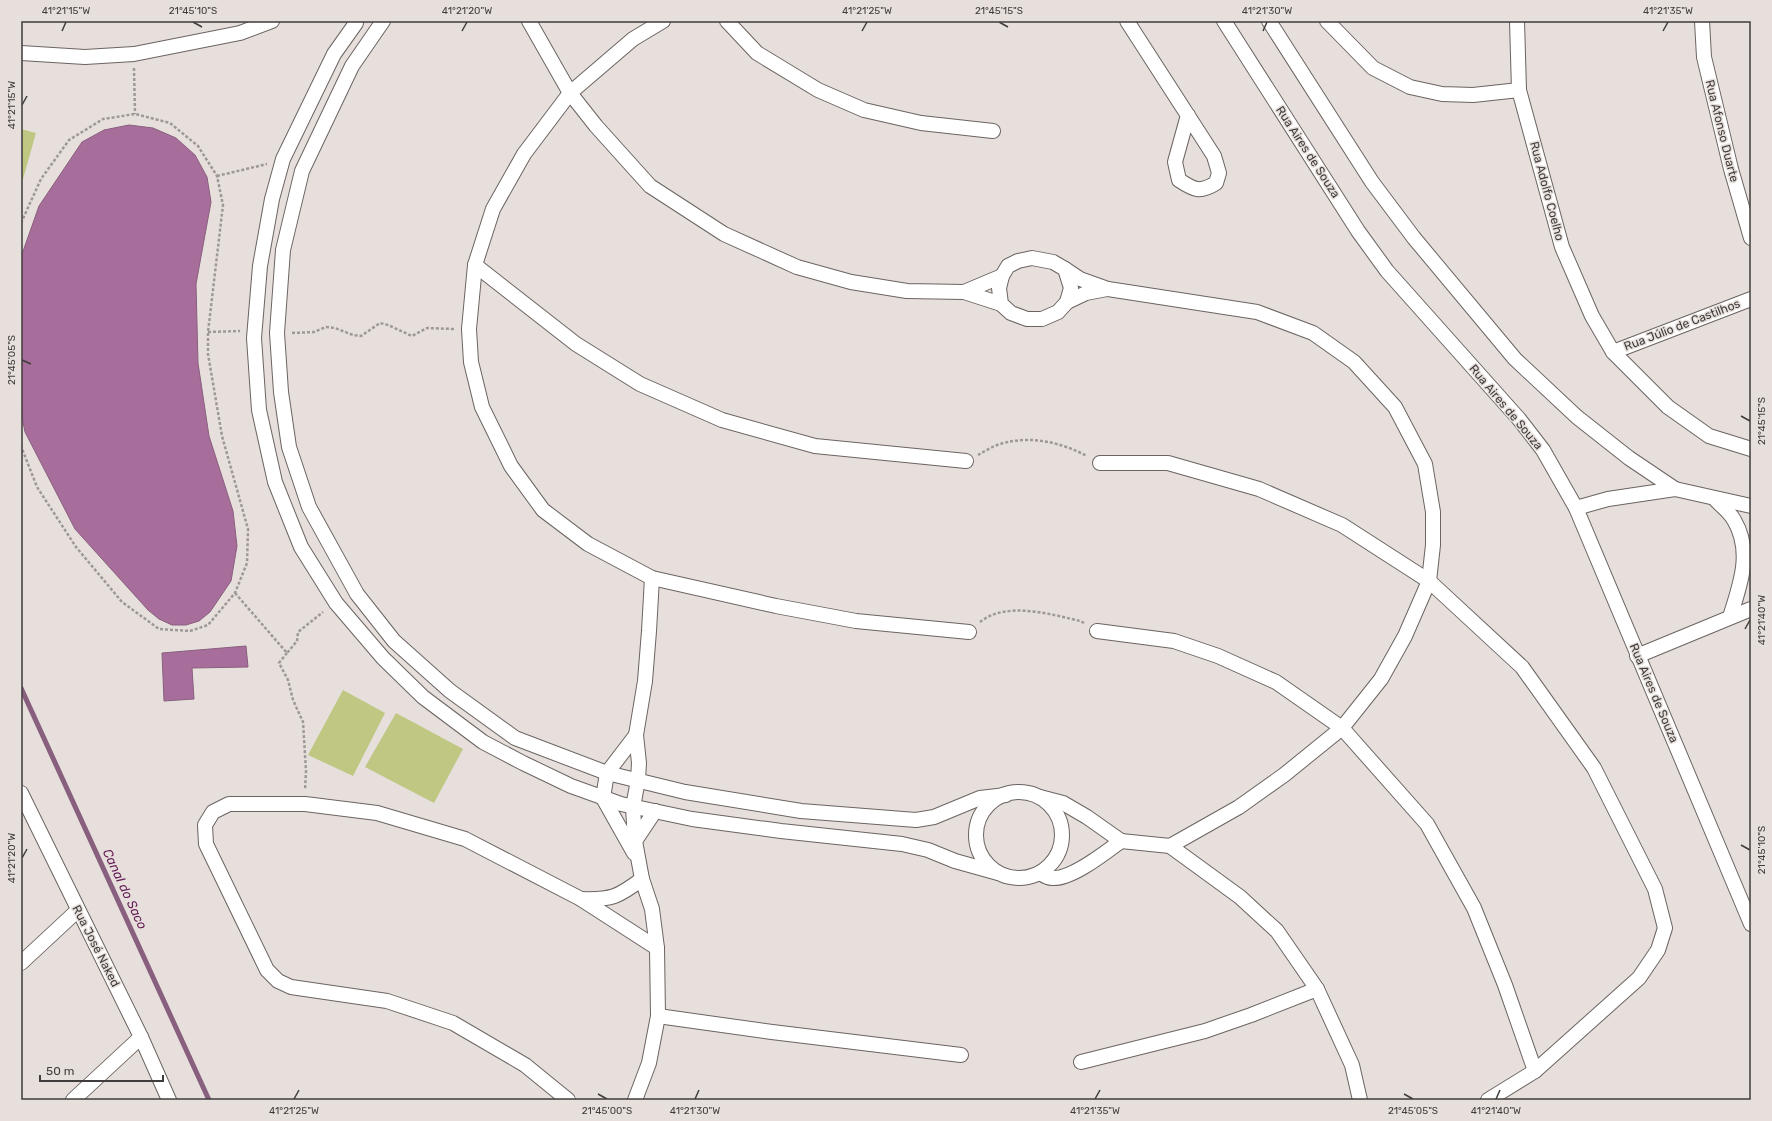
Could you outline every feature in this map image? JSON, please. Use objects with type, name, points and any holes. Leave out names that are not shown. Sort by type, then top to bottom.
[{"type":"street","points":[[21,53],[85,57],[134,54],[240,33],[272,21]]},
{"type":"street","points":[[383,21],[352,66],[302,171],[283,250],[278,333],[281,392],[290,447],[309,507],[358,594],[394,641],[450,691],[515,738],[607,773],[685,792],[801,811],[916,820],[934,817],[980,798],[1020,793],[1063,803],[1121,841],[1170,846],[1240,897],[1277,931],[1316,989],[1352,1065],[1360,1100]]},
{"type":"street","points":[[529,21],[570,93],[596,126],[650,186],[724,234],[797,267],[851,282],[907,291],[964,292],[1001,304],[1011,313],[1027,319],[1042,319],[1058,312],[1067,302],[1086,293],[1108,289]]},
{"type":"street","points":[[663,21],[632,39],[570,93],[524,154],[493,209],[475,265],[469,330],[471,362],[482,407],[511,466],[543,510],[588,544],[652,578],[776,606],[856,621],[969,632]]},
{"type":"street","points":[[727,21],[757,53],[818,90],[864,110],[921,122],[993,131]]},
{"type":"street","points":[[1127,21],[1188,115],[1214,156],[1219,173],[1216,183],[1206,190],[1193,189],[1179,180],[1175,162],[1188,115]]},
{"type":"street","name":"Rua Aires de Souza","points":[[1224,21],[1358,231],[1383,266],[1518,419],[1543,450],[1576,508],[1751,924]]},
{"type":"street","points":[[1269,21],[1372,182],[1414,238],[1515,359],[1577,417],[1629,458],[1675,489],[1751,506]]},
{"type":"street","name":"Rua Adolfo Coelho","points":[[1517,21],[1519,90],[1562,247],[1592,316],[1613,352],[1668,407],[1709,436],[1751,449]]},
{"type":"street","name":"Rua Afonso Duarte","points":[[1702,21],[1704,57],[1731,169],[1751,238]]},
{"type":"street","points":[[374,33],[355,22],[334,54],[283,159],[272,199],[260,266],[255,330],[259,410],[275,482],[301,547],[336,603],[383,658],[423,697],[483,742],[530,767],[571,786],[633,807],[692,819],[781,831],[902,844],[928,850],[955,861],[1019,879],[1040,874],[1051,865],[1058,853],[1062,839],[1061,825],[1055,812],[1046,802],[1033,795]]},
{"type":"street","points":[[1329,23],[1372,68],[1410,87],[1442,94],[1473,95],[1519,90]]},
{"type":"street","points":[[1001,304],[999,288],[1002,276],[1008,266],[1018,261],[1032,258],[1053,262],[1080,279],[1108,289],[1257,312],[1313,333],[1354,362],[1395,407],[1424,464],[1433,512],[1433,545],[1429,581],[1405,636],[1381,679],[1342,728],[1284,775],[1239,808],[1170,846]]},
{"type":"street","points":[[475,265],[576,344],[640,384],[722,420],[815,446],[966,461]]},
{"type":"street","points":[[1065,269],[1071,288],[1067,302]]},
{"type":"street","points":[[964,292],[1002,276]]},
{"type":"street","name":"Rua Júlio de Castilhos","points":[[1613,352],[1751,299]]},
{"type":"street","points":[[1100,463],[1168,463],[1259,489],[1342,525],[1429,581],[1522,668],[1594,768],[1655,889],[1665,928],[1658,950],[1639,978],[1535,1071],[1488,1100]]},
{"type":"street","points":[[1576,508],[1608,499],[1675,489]]},
{"type":"street","points":[[1715,499],[1734,520],[1742,538],[1745,564],[1730,617]]},
{"type":"street","points":[[636,1100],[648,1063],[658,1016],[657,948],[652,909],[642,878],[635,841],[633,807],[638,780],[636,735],[645,681],[652,578]]},
{"type":"street","points":[[1637,656],[1751,609]]},
{"type":"street","points":[[1097,631],[1174,641],[1218,656],[1276,682],[1342,728],[1427,824],[1474,908],[1505,985],[1535,1071]]},
{"type":"street","points":[[636,735],[607,773],[603,798],[639,863]]},
{"type":"street","name":"Rua José Naked","points":[[21,793],[141,1037],[169,1100]]},
{"type":"street","points":[[998,873],[987,864],[979,852],[976,838],[978,824],[984,811],[993,801],[1006,795]]},
{"type":"street","points":[[568,1100],[525,1065],[453,1023],[387,1001],[291,987],[278,981],[267,970],[206,844],[205,825],[213,812],[229,804],[305,804],[377,813],[465,839],[581,900],[657,948]]},
{"type":"street","points":[[635,841],[655,811]]},
{"type":"street","points":[[1040,874],[1051,878],[1064,876],[1091,863],[1121,841]]},
{"type":"street","points":[[581,900],[603,900],[616,896],[642,878]]},
{"type":"street","points":[[21,963],[78,910]]},
{"type":"street","points":[[1081,1062],[1205,1031],[1251,1015],[1316,989]]},
{"type":"street","points":[[658,1016],[772,1032],[961,1055]]},
{"type":"street","points":[[73,1100],[141,1037]]},
{"type":"path","points":[[134,54],[135,114]]},
{"type":"path","points":[[21,223],[41,179],[69,140],[103,119],[135,114],[170,123],[198,146],[217,176],[223,206],[208,332],[208,354],[222,436],[248,529],[247,563],[236,593],[208,625],[190,630],[159,629],[122,602],[76,548],[37,487],[21,446]]},
{"type":"path","points":[[217,176],[283,159]]},
{"type":"path","points":[[278,333],[314,332],[326,327],[335,328],[353,335],[362,336],[380,323],[388,324],[412,336],[427,328],[469,330]]},
{"type":"path","points":[[208,332],[255,330]]},
{"type":"path","points":[[966,461],[999,444],[1019,440],[1045,441],[1071,448],[1100,463]]},
{"type":"path","points":[[236,593],[287,653]]},
{"type":"path","points":[[305,804],[306,771],[303,722],[293,700],[288,680],[279,663],[297,641],[298,632],[309,622],[336,603]]},
{"type":"path","points":[[969,632],[982,621],[997,613],[1035,610],[1080,621],[1097,631]]},
{"type":"green space","points":[[21,129],[36,133],[21,186]]},
{"type":"green space","points":[[343,690],[385,713],[353,776],[308,755]]},
{"type":"green space","points":[[396,713],[463,749],[434,803],[365,767]]},
{"type":"shaded area","points":[[129,125],[153,128],[176,138],[195,155],[207,177],[211,202],[196,284],[198,363],[209,436],[233,511],[237,546],[231,581],[210,612],[199,621],[186,625],[172,625],[159,619],[148,610],[75,529],[25,432],[21,412],[21,257],[39,206],[82,142],[104,130]]},
{"type":"shaded area","points":[[246,646],[248,667],[192,668],[194,699],[164,701],[162,653]]},
{"type":"waterway","name":"Canal do Saco","points":[[21,688],[209,1100]]}]
